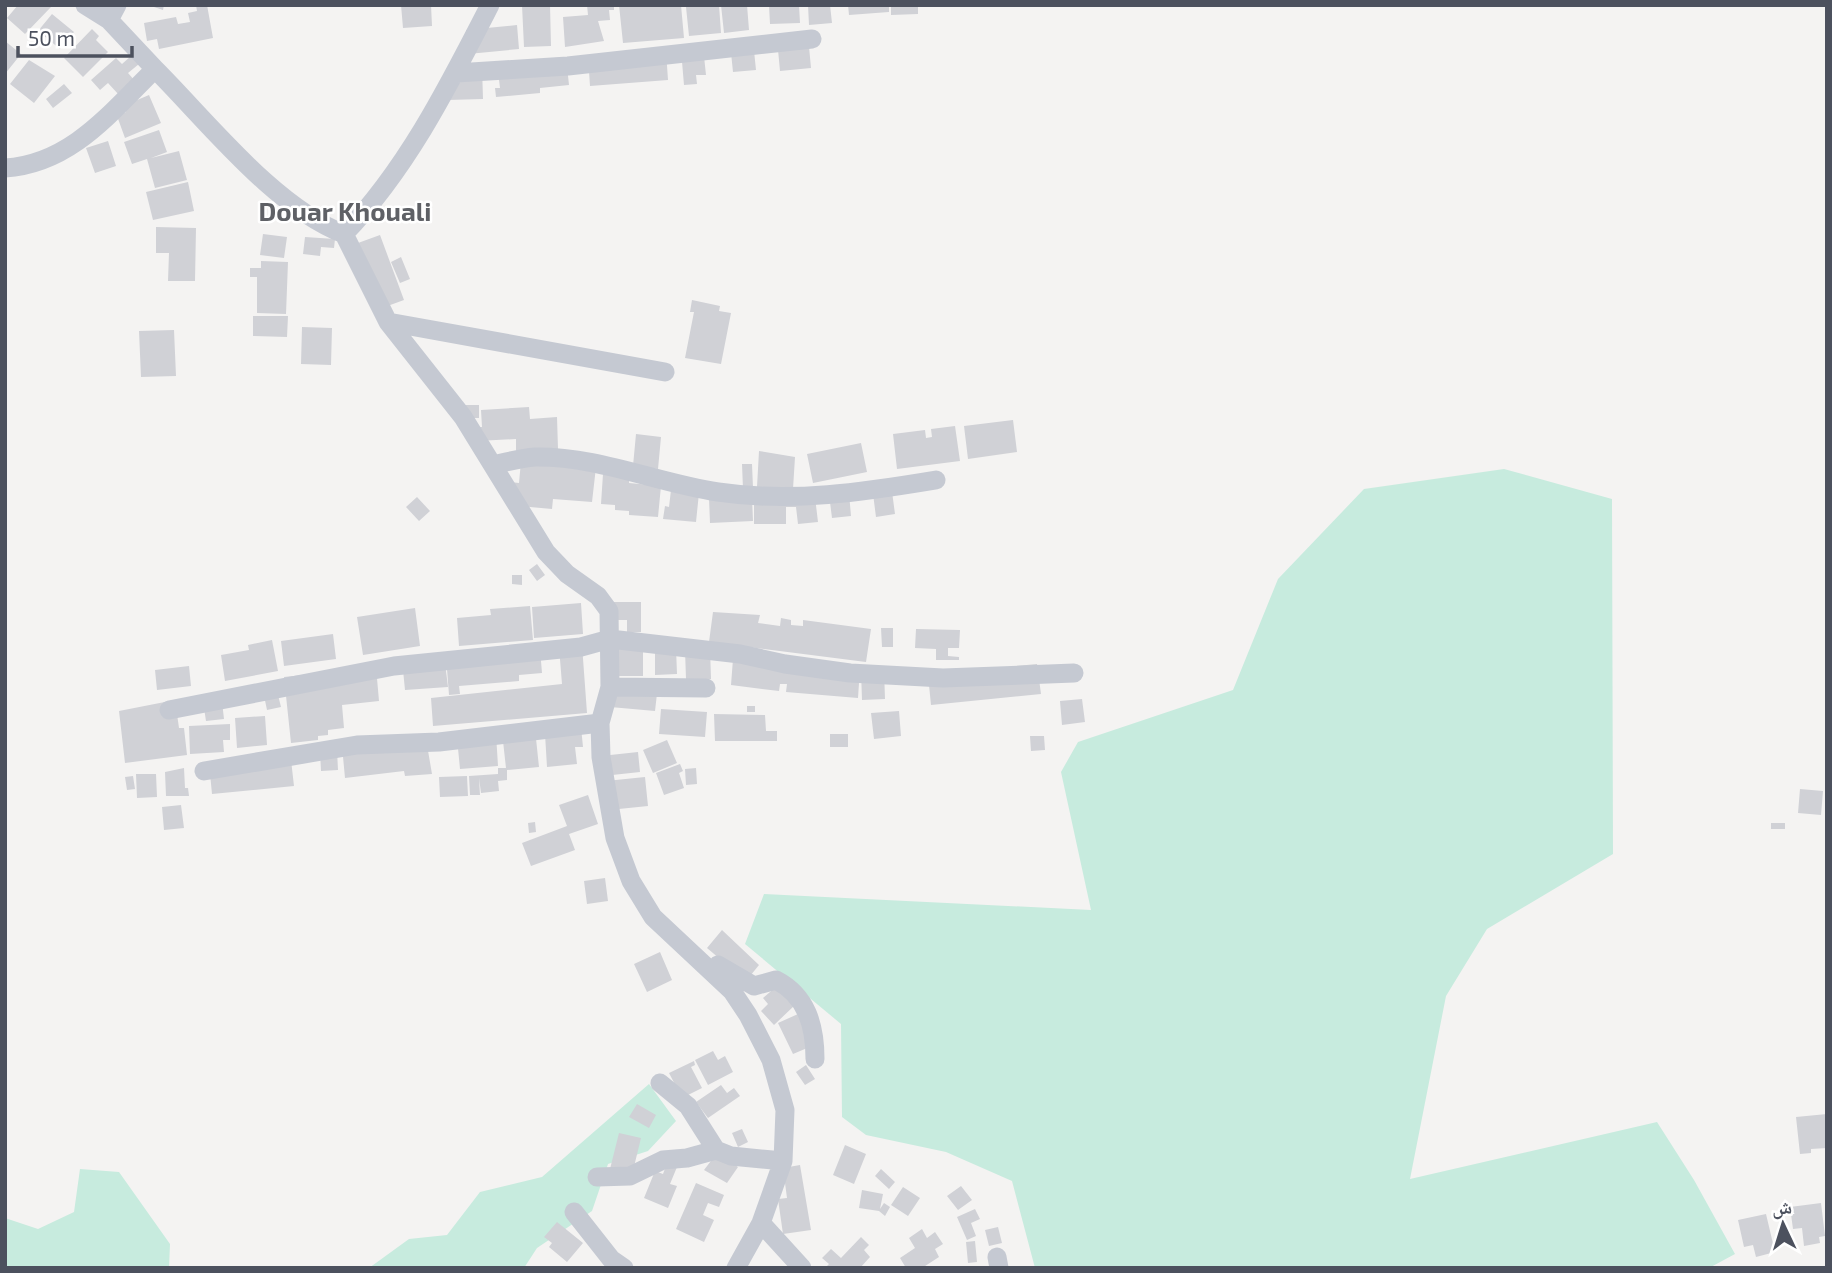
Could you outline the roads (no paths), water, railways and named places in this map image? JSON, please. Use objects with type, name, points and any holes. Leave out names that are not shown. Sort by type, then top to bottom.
[{"type":"street","points":[[85,5],[113,13],[155,69],[269,185],[321,225],[344,234],[387,322],[410,346],[463,417],[546,552],[567,574],[598,596],[609,611],[610,687],[600,723],[601,757],[615,838],[631,881],[653,917],[732,991],[748,1015],[771,1060],[785,1110],[783,1161],[761,1223],[736,1268]]},
{"type":"street","points":[[344,234],[366,212],[444,97],[489,5]]},
{"type":"street","points":[[456,73],[568,65],[812,39]]},
{"type":"street","points":[[5,168],[38,164],[67,151],[155,69]]},
{"type":"street","points":[[387,322],[665,372]]},
{"type":"street","points":[[493,465],[533,457],[562,459],[625,470],[719,492],[796,496],[834,496],[936,480]]},
{"type":"street","points":[[169,710],[394,666],[581,647],[610,639],[740,654],[785,664],[850,673],[943,677],[1074,673]]},
{"type":"street","points":[[610,687],[706,688]]},
{"type":"street","points":[[204,771],[357,745],[439,742],[600,723]]},
{"type":"street","points":[[701,961],[715,963],[754,986],[776,980],[786,985],[807,1009],[815,1031],[816,1059]]},
{"type":"street","points":[[660,1083],[688,1106],[716,1150],[731,1156],[783,1161]]},
{"type":"street","points":[[597,1178],[630,1176],[663,1160],[687,1158],[716,1150]]},
{"type":"street","points":[[575,1212],[611,1259],[624,1268]]},
{"type":"street","points":[[761,1223],[802,1268]]},
{"type":"district","name":"Douar Khouali","points":[[345,212]]}]
